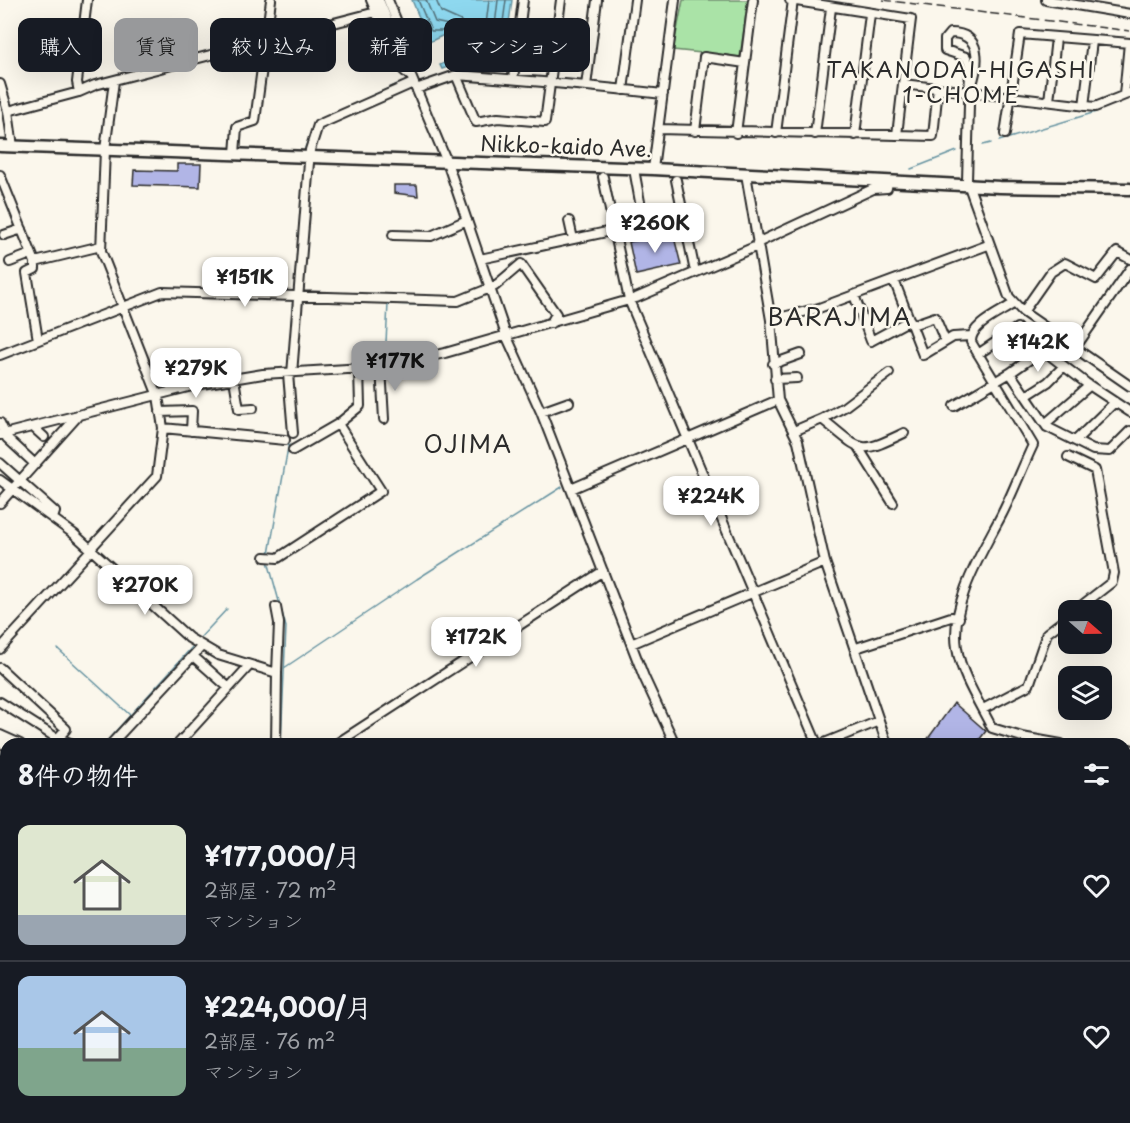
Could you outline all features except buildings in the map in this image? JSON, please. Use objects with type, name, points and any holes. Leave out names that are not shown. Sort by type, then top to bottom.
[{"type":"highway","name":"Nikko-kaido Ave.","points":[[0,146],[653,169],[968,186],[1130,189]]},
{"type":"street","points":[[79,92],[76,82],[87,0]]},
{"type":"street","points":[[269,18],[271,0]]},
{"type":"street","points":[[371,0],[380,13],[399,66],[412,79],[447,162],[506,335],[541,412],[631,644],[672,738]]},
{"type":"street","points":[[379,0],[380,13]]},
{"type":"street","points":[[388,0],[413,61],[412,79]]},
{"type":"street","points":[[513,79],[523,0]]},
{"type":"street","points":[[456,75],[476,122],[498,118],[545,122],[561,0]]},
{"type":"street","points":[[586,86],[597,0]]},
{"type":"street","points":[[623,90],[634,0]]},
{"type":"street","points":[[653,169],[675,0]]},
{"type":"street","points":[[736,133],[753,0]]},
{"type":"street","points":[[776,133],[791,0],[911,19],[897,135]]},
{"type":"street","points":[[1046,0],[1086,3],[1130,14]]},
{"type":"street","points":[[815,134],[831,8]]},
{"type":"street","points":[[336,24],[380,13]]},
{"type":"street","points":[[855,135],[870,14]]},
{"type":"street","points":[[971,89],[970,66],[963,56],[945,50],[944,42],[948,34],[968,36],[975,47],[966,176],[988,244],[1013,304],[1130,386]]},
{"type":"street","points":[[903,84],[971,89],[1010,96],[1095,107],[1127,94],[1129,43],[1020,34],[1010,96],[1005,134]]},
{"type":"street","points":[[1049,101],[1056,38]]},
{"type":"street","points":[[1084,106],[1092,41]]},
{"type":"street","points":[[963,56],[975,47]]},
{"type":"street","points":[[8,111],[210,56]]},
{"type":"street","points":[[694,131],[704,57],[745,63]]},
{"type":"street","points":[[235,154],[237,127],[255,121],[262,72]]},
{"type":"street","points":[[293,433],[290,374],[309,157],[318,125],[412,79],[456,75],[663,94]]},
{"type":"street","points":[[0,649],[157,476],[163,428],[158,396],[101,246],[105,150],[114,81]]},
{"type":"street","points":[[0,84],[8,111],[13,147]]},
{"type":"street","points":[[658,129],[736,133],[933,136],[938,88]]},
{"type":"street","points":[[634,169],[644,224]]},
{"type":"street","points":[[746,174],[771,320],[773,364],[778,400],[794,431],[815,511],[825,562],[856,648],[884,738]]},
{"type":"street","points":[[0,175],[33,258],[35,269],[27,273],[39,340]]},
{"type":"street","points":[[603,177],[629,300],[814,738]]},
{"type":"street","points":[[676,180],[694,267]]},
{"type":"street","points":[[3,434],[234,379],[381,367],[445,353],[551,323],[629,300],[757,244],[873,189],[887,188],[888,181]]},
{"type":"street","points":[[480,259],[683,216]]},
{"type":"street","points":[[393,235],[431,236],[467,220]]},
{"type":"street","points":[[570,221],[573,239]]},
{"type":"street","points":[[4,235],[22,229]]},
{"type":"street","points":[[771,320],[819,308],[988,244]]},
{"type":"street","points":[[10,262],[101,246]]},
{"type":"street","points":[[1023,312],[1052,272],[1065,263],[1096,279],[1117,252],[1130,259]]},
{"type":"street","points":[[0,355],[162,292],[458,301],[490,288],[521,264],[556,314],[551,323]]},
{"type":"street","points":[[1075,348],[1130,269]]},
{"type":"street","points":[[894,280],[923,355],[953,337],[970,336]]},
{"type":"street","points":[[854,295],[871,341],[911,323],[935,317],[945,341]]},
{"type":"street","points":[[1013,304],[975,329],[970,336],[971,342],[1032,445],[1002,515],[974,564],[959,618],[956,639],[959,656],[996,731],[1031,738]]},
{"type":"street","points":[[978,354],[1017,328]]},
{"type":"street","points":[[954,406],[1011,373],[1043,350],[1089,386],[1130,412]]},
{"type":"street","points":[[773,364],[801,354]]},
{"type":"street","points":[[1026,396],[1048,382],[1064,366]]},
{"type":"street","points":[[381,367],[384,418]]},
{"type":"street","points":[[293,450],[338,424],[360,406],[359,369]]},
{"type":"street","points":[[794,431],[844,407],[889,373]]},
{"type":"street","points":[[1011,373],[1045,424],[1093,450],[1110,451],[1130,431]]},
{"type":"street","points":[[775,379],[797,378]]},
{"type":"street","points":[[234,379],[239,409],[253,408]]},
{"type":"street","points":[[1045,424],[1089,386]]},
{"type":"street","points":[[571,489],[778,400]]},
{"type":"street","points":[[541,412],[569,402]]},
{"type":"street","points":[[1075,441],[1115,402]]},
{"type":"street","points":[[160,412],[192,411],[191,431]]},
{"type":"street","points":[[0,502],[79,416]]},
{"type":"street","points":[[822,419],[858,447],[894,503]]},
{"type":"street","points":[[0,423],[3,434],[35,464]]},
{"type":"street","points":[[265,556],[278,558],[381,491],[338,424]]},
{"type":"street","points":[[33,427],[44,437]]},
{"type":"street","points":[[163,428],[285,440]]},
{"type":"street","points":[[858,447],[879,446],[904,433]]},
{"type":"street","points":[[1068,457],[1095,470],[1114,573],[1112,582],[1089,600]]},
{"type":"street","points":[[0,463],[55,512],[52,518]]},
{"type":"street","points":[[0,480],[11,491],[52,518],[91,549],[202,646],[249,666],[277,673]]},
{"type":"street","points":[[631,644],[825,562]]},
{"type":"street","points":[[345,738],[603,571]]},
{"type":"street","points":[[276,607],[279,623],[276,738]]},
{"type":"street","points":[[856,648],[951,617],[959,618]]},
{"type":"street","points":[[986,707],[1029,686],[1047,633],[1058,625]]},
{"type":"street","points":[[117,738],[202,646]]},
{"type":"street","points":[[193,656],[228,688]]},
{"type":"street","points":[[183,738],[249,666]]},
{"type":"street","points":[[0,668],[66,729],[62,738]]},
{"type":"street","points":[[0,702],[55,738]]},
{"type":"street","points":[[0,707],[55,738]]},
{"type":"street","points":[[837,738],[879,721]]},
{"type":"green space","points":[[683,0],[748,0],[740,57],[673,50]]},
{"type":"water","points":[[412,0],[512,0],[510,18],[444,18],[444,35],[432,41],[432,18],[419,18]]},
{"type":"waterway","points":[[305,148],[315,122],[398,84]]},
{"type":"waterway","points":[[999,141],[1096,112]]},
{"type":"waterway","points":[[983,145],[991,143]]},
{"type":"waterway","points":[[911,169],[957,151]]},
{"type":"waterway","points":[[294,294],[304,166]]},
{"type":"waterway","points":[[743,248],[754,242]]},
{"type":"waterway","points":[[528,280],[552,316]]},
{"type":"waterway","points":[[632,295],[653,287]]},
{"type":"waterway","points":[[368,364],[385,361],[388,304],[459,306],[489,293]]},
{"type":"waterway","points":[[288,369],[293,299]]},
{"type":"waterway","points":[[269,554],[289,442]]},
{"type":"waterway","points":[[284,668],[417,579],[562,487]]},
{"type":"waterway","points":[[268,561],[286,627],[281,738]]},
{"type":"waterway","points":[[199,639],[227,609]]},
{"type":"waterway","points":[[109,738],[194,645]]},
{"type":"waterway","points":[[58,649],[130,715]]},
{"type":"railway","points":[[883,0],[1130,31]]},
{"type":"district","name":"TAKANODAI-HIGASHI 1-CHOME","points":[[961,82]]},
{"type":"district","name":"BARAJIMA","points":[[840,318]]},
{"type":"district","name":"OJIMA","points":[[468,445]]}]
